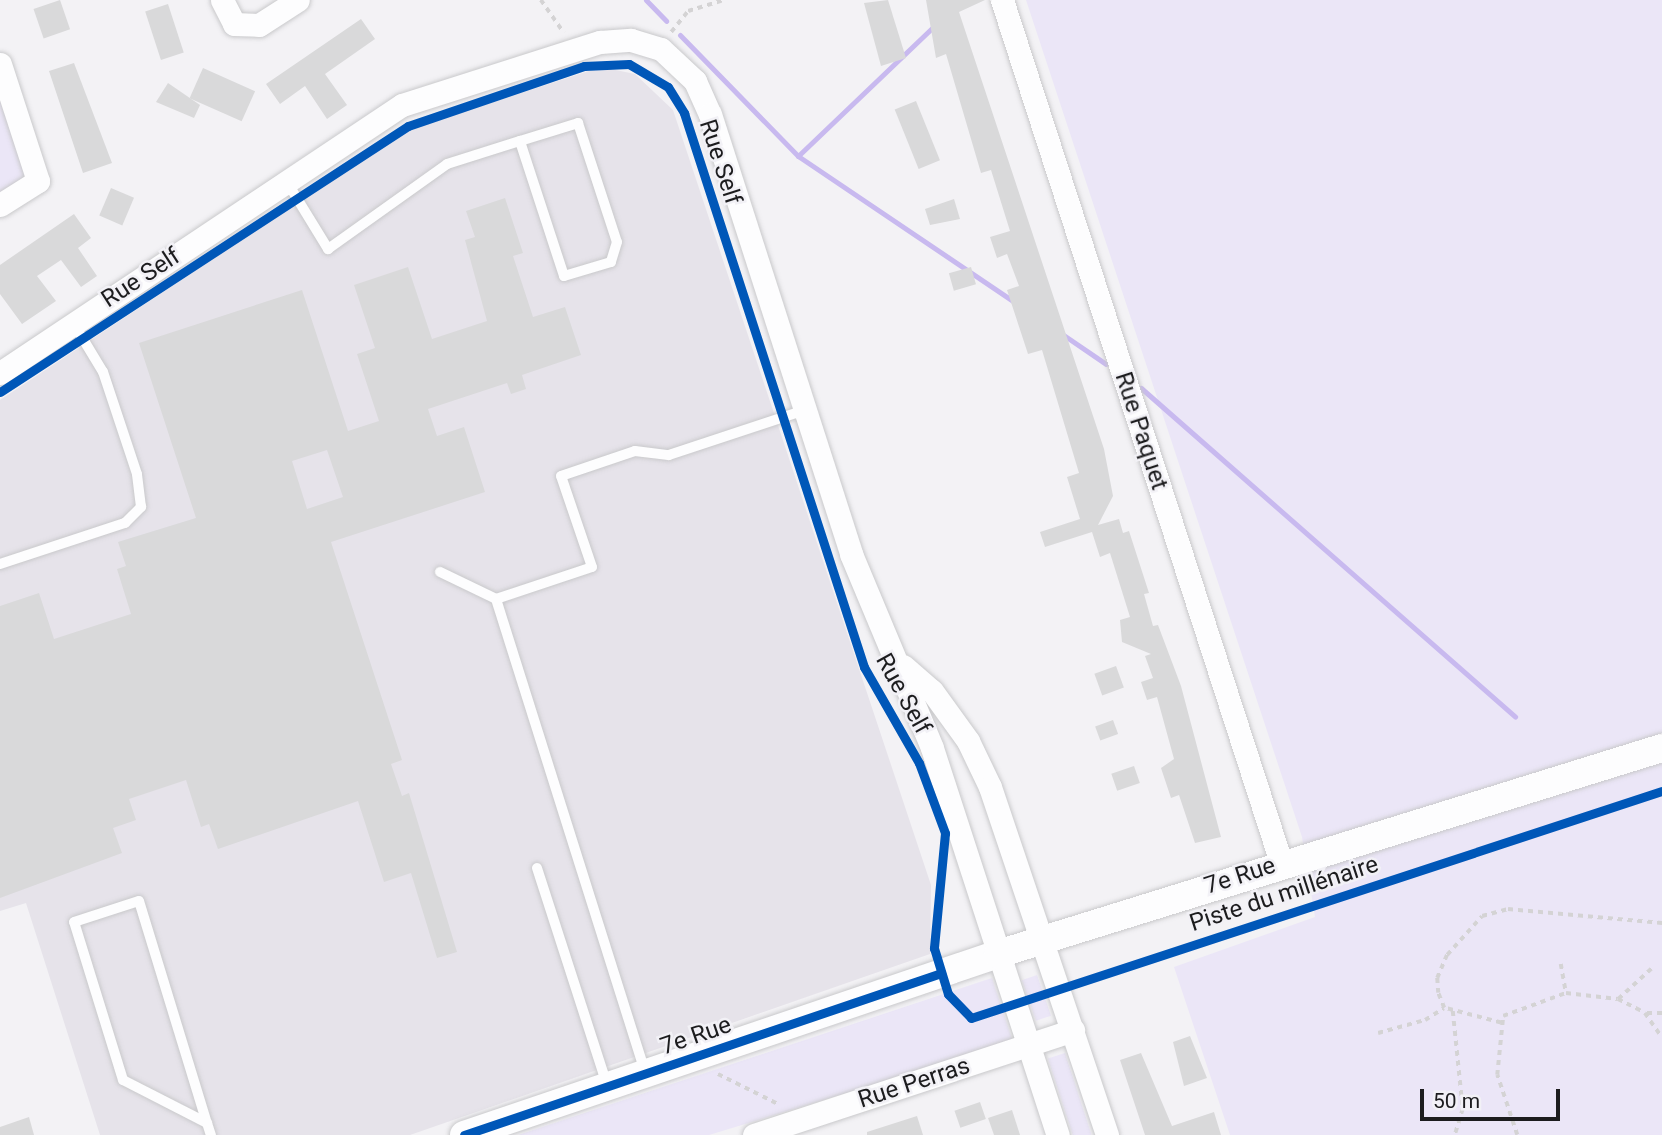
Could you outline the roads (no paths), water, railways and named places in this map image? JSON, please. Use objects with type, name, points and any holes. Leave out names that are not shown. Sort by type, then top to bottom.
[{"type":"street","points":[[222,0],[234,24],[260,25],[298,0]]},
{"type":"street","name":"Rue Paquet","points":[[1002,0],[1281,862]]},
{"type":"street","name":"Rue Self","points":[[0,373],[402,105],[575,47],[631,40],[661,49],[695,81],[710,114],[874,615],[899,662],[1058,1135]]},
{"type":"street","points":[[0,64],[38,181],[0,205]]},
{"type":"street","name":"Rue Self","points":[[899,662],[932,691],[968,741],[990,787],[1044,940],[1107,1135]]},
{"type":"street","name":"7e Rue","points":[[464,1135],[998,954],[1281,862],[1662,748]]},
{"type":"street","name":"Rue Perras","points":[[754,1135],[810,1126],[1073,1030]]},
{"type":"lane","points":[[286,182],[328,249],[447,164],[520,141],[578,123],[617,242],[611,262],[564,276],[520,141]]},
{"type":"lane","points":[[0,564],[125,523],[141,507],[137,474],[103,372],[74,324]]},
{"type":"lane","points":[[440,572],[496,599],[592,567],[561,476],[635,451],[669,455],[805,410]]},
{"type":"lane","points":[[496,599],[645,1073]]},
{"type":"lane","points":[[537,868],[608,1086]]},
{"type":"lane","points":[[207,1122],[123,1080],[74,922],[139,901],[207,1122],[211,1135]]},
{"type":"waterway","points":[[646,0],[666,21]]},
{"type":"waterway","points":[[798,156],[935,25]]},
{"type":"waterway","points":[[680,35],[798,156],[1016,303]]},
{"type":"waterway","points":[[1062,334],[1106,364]]},
{"type":"waterway","points":[[1141,388],[1515,717]]}]
